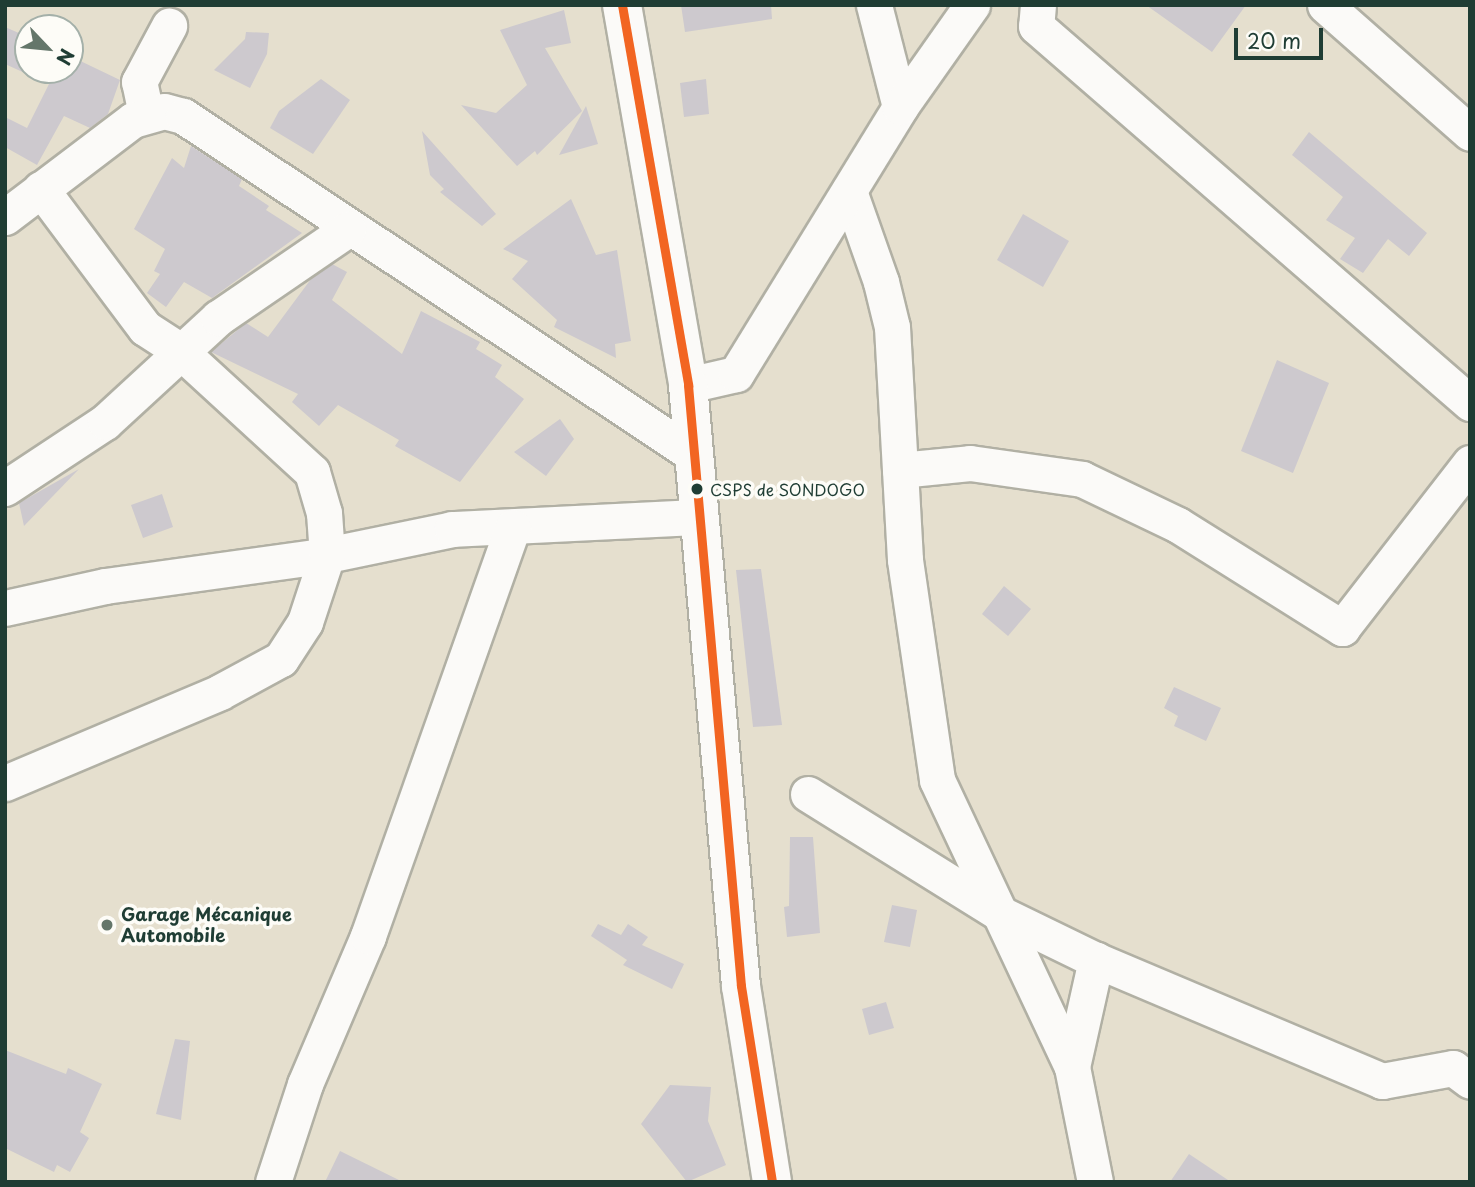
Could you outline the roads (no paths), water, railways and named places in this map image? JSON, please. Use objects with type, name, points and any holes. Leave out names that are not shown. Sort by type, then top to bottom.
[{"type":"street","points":[[622,5],[688,385],[741,986],[772,1182]]},
{"type":"street","points":[[874,5],[900,107]]},
{"type":"street","points":[[688,385],[736,374],[900,107],[972,5]]},
{"type":"street","points":[[1038,5],[1036,26],[1470,403]]},
{"type":"street","points":[[1325,5],[1470,133]]},
{"type":"street","points":[[146,114],[139,82],[169,26]]},
{"type":"street","points":[[5,217],[146,114],[164,111],[183,116],[348,229],[694,455]]},
{"type":"street","points":[[5,783],[220,692],[281,659],[305,622],[327,555],[324,513],[312,472],[178,349],[145,328],[41,189]]},
{"type":"street","points":[[849,191],[881,282],[892,327],[905,560],[937,780],[1072,1068],[1095,1182]]},
{"type":"street","points":[[5,488],[105,422],[136,396],[178,349],[348,229]]},
{"type":"street","points":[[900,470],[970,463],[1045,470],[1082,480],[1178,525],[1342,628],[1470,463]]},
{"type":"street","points":[[5,608],[105,586],[327,555],[452,529],[699,517]]},
{"type":"street","points":[[273,1182],[305,1084],[369,936],[513,527]]},
{"type":"street","points":[[808,794],[999,914],[1096,960],[1382,1081],[1454,1068],[1470,1081]]},
{"type":"street","points":[[1072,1068],[1096,960]]},
{"type":"place","name":"CSPS de SONDOGO","points":[[697,489]]},
{"type":"place","name":"Garage Mécanique Automobile","points":[[107,925]]}]
